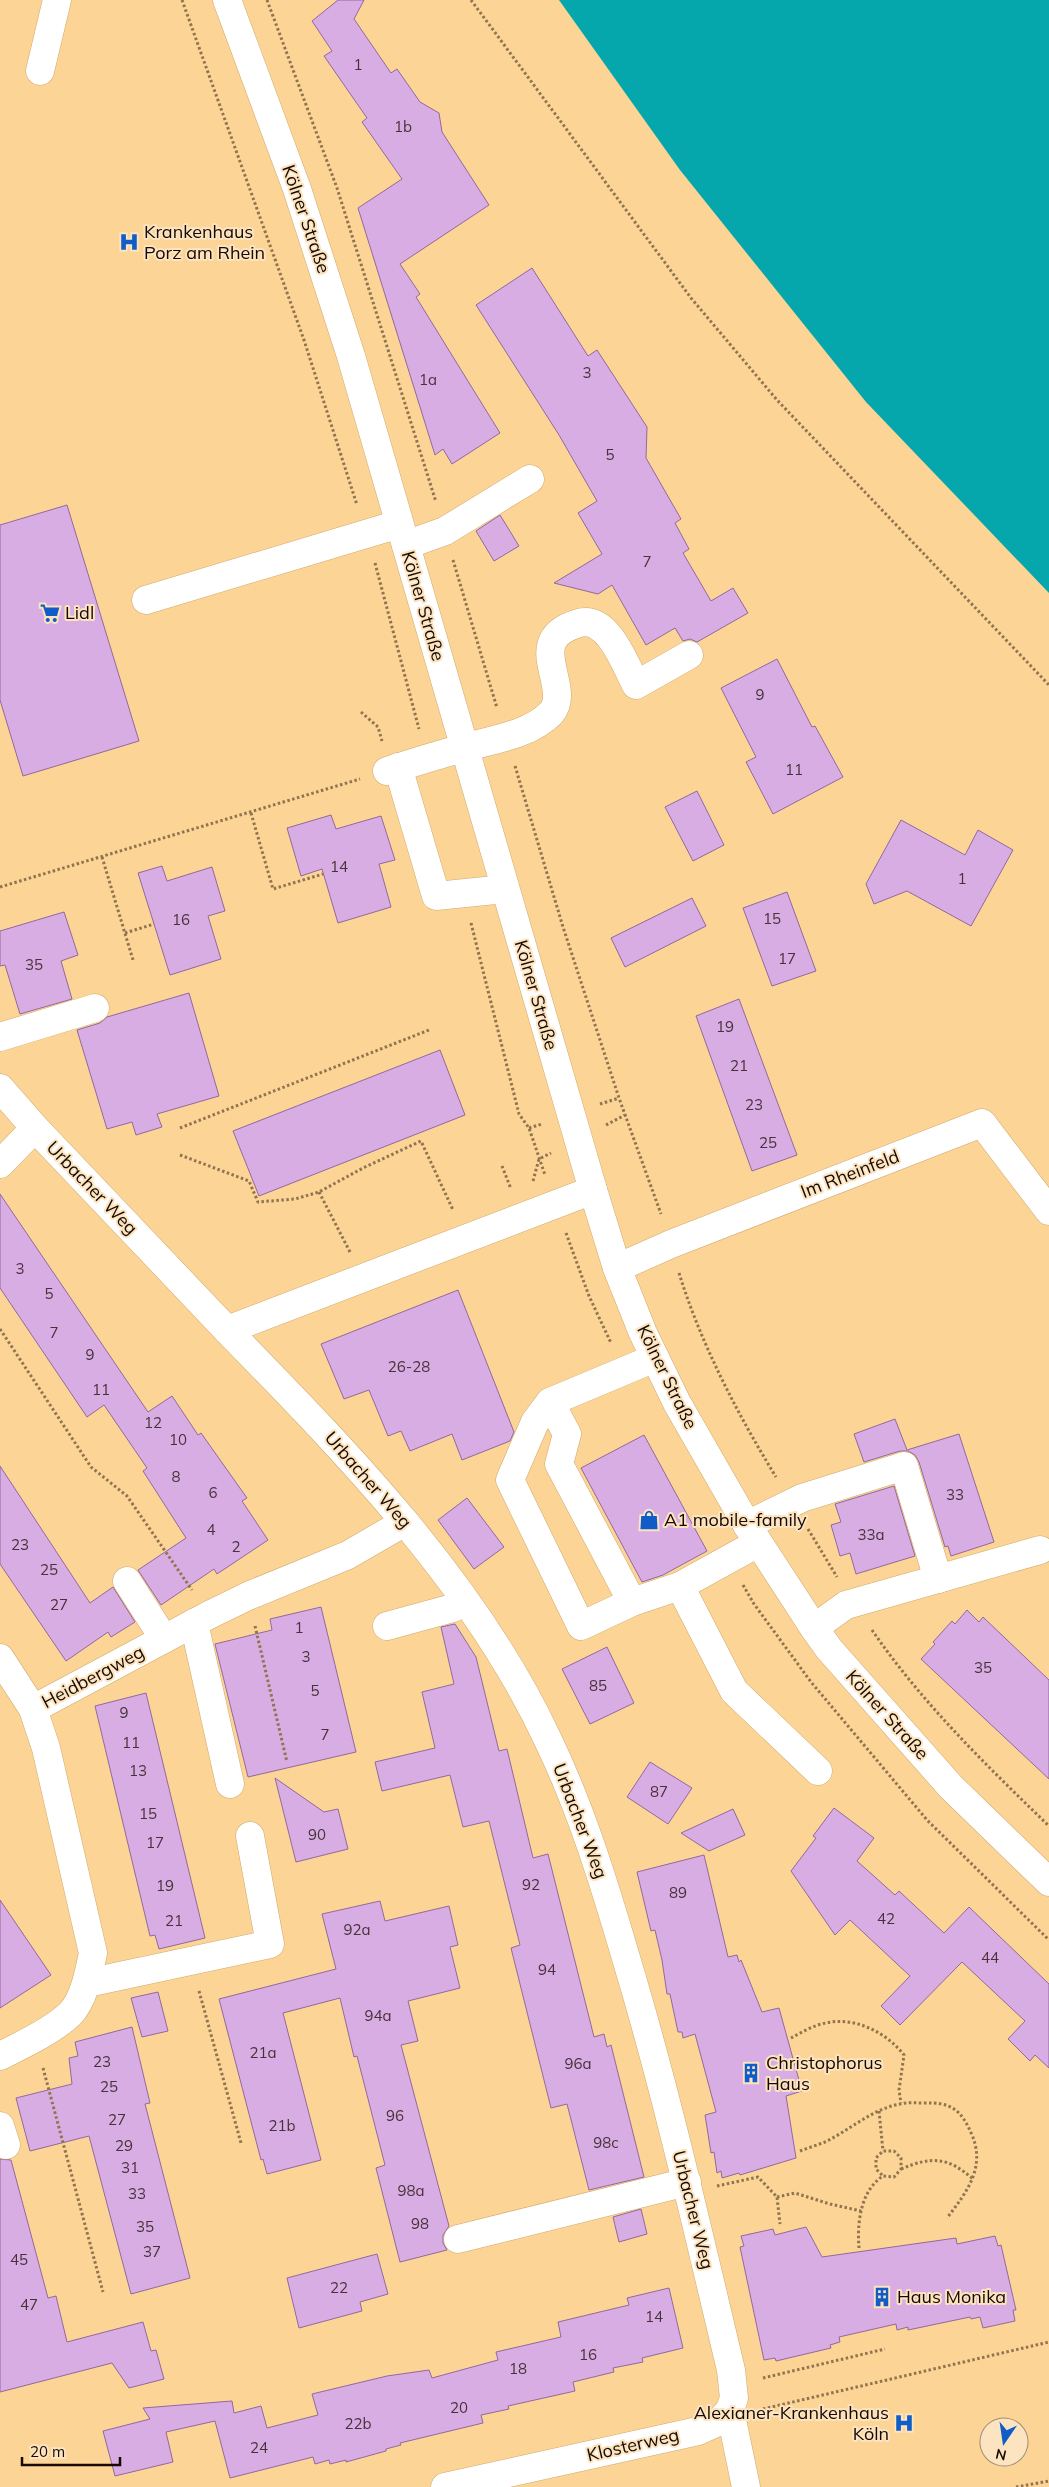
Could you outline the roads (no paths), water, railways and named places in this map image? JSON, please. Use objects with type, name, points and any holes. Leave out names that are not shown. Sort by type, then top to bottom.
[{"type":"street","points":[[40,71],[57,0]]},
{"type":"street","name":"Kölner Straße","points":[[227,0],[297,189],[351,356],[593,1190],[617,1268],[655,1358],[677,1403],[752,1534],[829,1650],[951,1787],[1048,1879]]},
{"type":"street","points":[[146,600],[403,534],[445,531],[530,479]]},
{"type":"street","points":[[505,889],[436,896],[392,769],[520,731],[552,711],[558,694],[549,653],[555,639],[567,627],[581,622],[591,622],[600,626],[609,634],[636,685],[689,655]]},
{"type":"street","points":[[0,1037],[95,1008]]},
{"type":"street","name":"Urbacher Weg","points":[[0,1088],[35,1128],[227,1330],[346,1452],[405,1522],[463,1600],[500,1654],[546,1736],[579,1812],[636,1992],[688,2188],[732,2398],[746,2487]]},
{"type":"street","name":"Im Rheinfeld","points":[[617,1268],[671,1244],[982,1123],[1049,1211]]},
{"type":"street","points":[[0,1164],[35,1128]]},
{"type":"street","points":[[227,1330],[593,1190]]},
{"type":"street","points":[[655,1358],[550,1402],[535,1422],[510,1480],[581,1626],[632,1602],[680,1586],[792,1503],[904,1466],[938,1579]]},
{"type":"street","points":[[550,1402],[567,1434],[559,1464],[632,1602]]},
{"type":"street","name":"Heidbergweg","points":[[0,2056],[34,2037],[70,2013],[87,1983],[93,1953],[46,1748],[32,1709],[202,1619],[248,1596],[348,1555],[405,1522]]},
{"type":"street","points":[[814,1628],[846,1605],[1040,1550]]},
{"type":"street","points":[[127,1581],[164,1639]]},
{"type":"street","points":[[680,1586],[734,1691],[818,1771]]},
{"type":"street","points":[[387,1626],[453,1608],[463,1600]]},
{"type":"street","points":[[202,1619],[230,1784]]},
{"type":"street","points":[[0,1658],[32,1709]]},
{"type":"street","points":[[87,1983],[270,1944],[250,1836]]},
{"type":"street","points":[[458,2239],[688,2188]]},
{"type":"street","name":"Klosterweg","points":[[445,2487],[698,2431],[720,2421],[732,2398]]},
{"type":"water","points":[[559,0],[1049,0],[1049,593],[866,402],[680,170]]},
{"type":"place","name":"Krankenhaus Porz am Rhein","points":[[129,242]]},
{"type":"place","name":"Lidl","points":[[50,613]]},
{"type":"place","name":"A1 mobile-family","points":[[649,1520]]},
{"type":"place","name":"Christophorus Haus","points":[[751,2073]]},
{"type":"place","name":"Haus Monika","points":[[882,2297]]},
{"type":"place","name":"Alexianer-Krankenhaus Köln","points":[[904,2423]]}]
